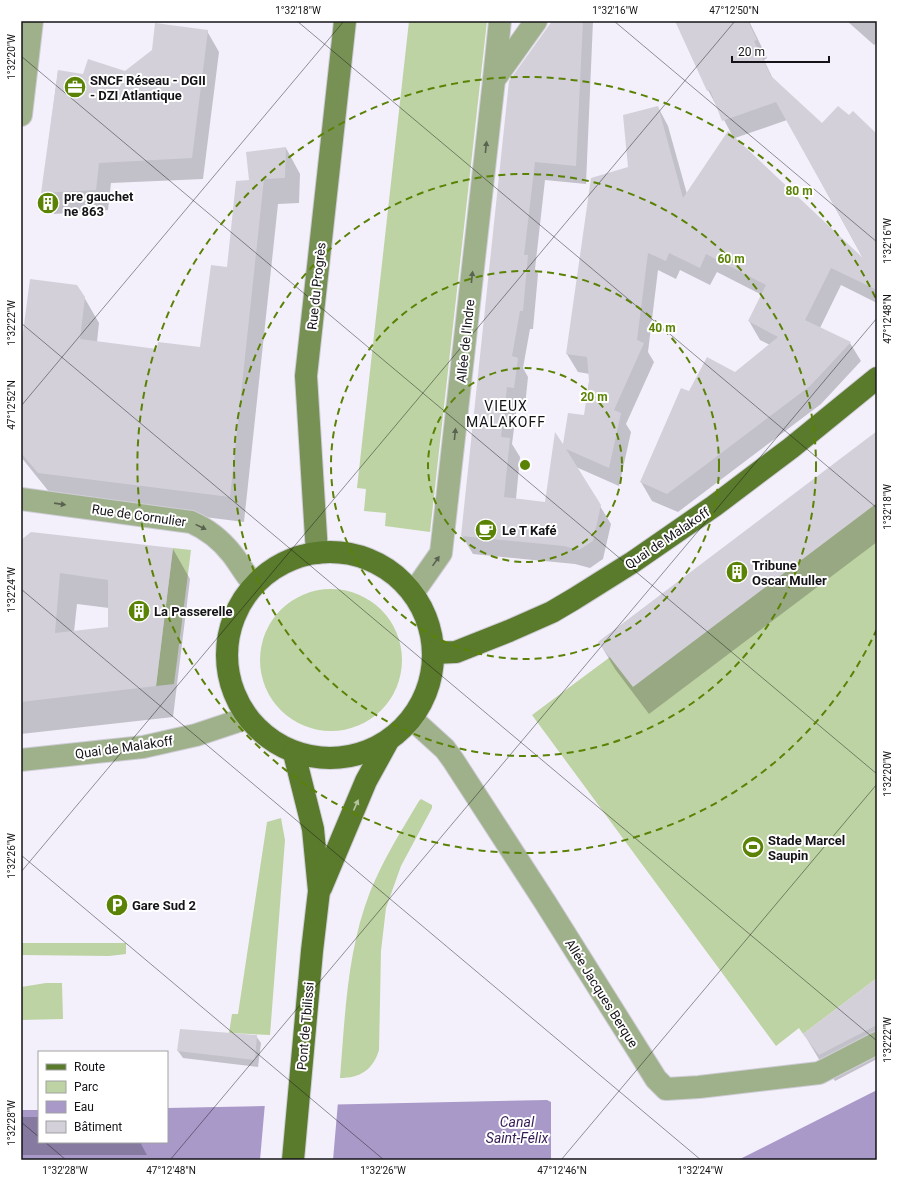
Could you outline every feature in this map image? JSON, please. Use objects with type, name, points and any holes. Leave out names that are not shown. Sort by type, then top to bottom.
[{"type":"main road","name":"Quai de Malakoff","points":[[434,653],[456,652],[552,612],[574,599],[633,562],[714,506],[791,448],[877,378]]},
{"type":"main road","points":[[335,552],[353,554],[387,568],[401,579],[413,593],[428,621],[434,653],[433,671],[428,688],[422,704],[412,719],[388,741],[374,749],[342,758],[310,757],[294,753],[277,744],[260,732],[247,718],[232,689],[226,657],[231,624],[243,600],[254,584],[274,568],[295,558],[317,553],[335,552]]},
{"type":"main road","name":"Pont de Tbilissi","points":[[319,891],[366,781],[388,741]]},
{"type":"main road","name":"Pont de Tbilissi","points":[[293,1160],[319,891],[313,829],[294,753]]},
{"type":"street","name":"Rue du Progrès","points":[[317,553],[306,376],[345,21]]},
{"type":"street","name":"Allée de l'Indre","points":[[413,593],[441,553],[500,21]]},
{"type":"street","name":"Allée de l'Indre","points":[[494,80],[536,21]]},
{"type":"street","points":[[21,115],[28,31]]},
{"type":"street","name":"Rue de Cornulier","points":[[21,499],[190,522],[205,528],[224,544],[233,555],[244,574],[254,584]]},
{"type":"street","name":"Quai de Malakoff","points":[[21,760],[143,747],[196,736],[247,718]]},
{"type":"street","name":"Allée Jacques Berque","points":[[412,719],[449,754],[545,902],[656,1079],[666,1089],[699,1087],[818,1073],[877,1043]]},
{"type":"green space","points":[[409,21],[487,21],[430,532],[385,526],[386,513],[364,511],[366,489],[357,488]]},
{"type":"green space","name":"Stade Marcel Saupin","points":[[877,459],[877,978],[803,1034],[799,1028],[776,1046],[532,715]]},
{"type":"green space","points":[[173,548],[191,550],[174,684],[156,686]]},
{"type":"green space","points":[[324,589],[338,589],[365,597],[386,615],[397,633],[401,646],[401,674],[394,694],[376,715],[365,723],[352,728],[338,731],[324,731],[297,723],[276,705],[268,694],[263,681],[260,667],[260,653],[268,626],[286,605],[297,597],[310,592]]},
{"type":"green space","points":[[421,799],[432,805],[432,808],[401,866],[386,908],[381,951],[379,1050],[373,1063],[365,1072],[347,1078],[340,1078],[348,984],[356,937],[362,914],[381,868]]},
{"type":"green space","points":[[281,818],[285,840],[270,1035],[229,1033],[232,1014],[238,1014],[267,822]]},
{"type":"green space","points":[[21,943],[126,943],[126,954],[109,956],[21,955]]},
{"type":"green space","points":[[46,983],[62,983],[63,1019],[21,1020],[21,987]]},
{"type":"water","points":[[877,1090],[877,1160],[738,1160]]},
{"type":"water","name":"Canal Saint-Félix","points":[[547,1100],[551,1102],[551,1160],[21,1160],[21,1110],[38,1110],[38,1143],[168,1143],[168,1108]]},
{"type":"pier","points":[[338,1102],[333,1160],[260,1160],[265,1103]]},
{"type":"building","points":[[552,21],[583,21],[576,166],[535,162],[524,255],[528,255],[523,311],[520,311],[512,356],[518,358],[514,388],[507,387],[501,437],[510,438],[504,497],[545,502],[555,432],[563,444],[568,413],[584,415],[589,381],[587,357],[566,354],[591,178],[628,167],[623,115],[658,106],[683,198],[728,131],[863,258],[776,102],[722,121],[710,90],[707,91],[675,21],[748,21],[757,40],[754,41],[771,76],[822,123],[838,106],[849,115],[853,111],[877,134],[877,290],[831,268],[805,320],[851,342],[810,386],[667,494],[640,482],[681,388],[689,391],[707,357],[735,372],[778,337],[748,321],[766,285],[706,254],[700,268],[669,253],[666,261],[648,253],[637,340],[644,343],[614,410],[621,413],[609,468],[566,449],[601,505],[593,541],[579,550],[564,546],[461,536],[509,81]]},
{"type":"building","points":[[155,23],[208,30],[192,158],[99,163],[96,190],[41,193],[58,70],[83,74],[88,59],[125,71],[152,50]]},
{"type":"building","points":[[286,147],[285,178],[264,179],[230,497],[38,473],[21,453],[21,347],[30,279],[77,285],[85,297],[80,339],[157,349],[158,342],[200,347],[211,265],[227,267],[236,181],[249,180],[246,152]]},
{"type":"building","name":"Tribune Oscar Muller","points":[[877,431],[877,503],[633,687],[598,642]]},
{"type":"building","name":"La Passerelle","points":[[31,532],[173,548],[156,686],[21,702],[21,540]],"holes":[[[60,573],[108,580],[108,627],[55,633]]]},
{"type":"building","points":[[877,978],[877,1025],[819,1055],[803,1034]]},
{"type":"building","points":[[180,1029],[257,1035],[255,1060],[177,1051]]},
{"type":"place","name":"SNCF Réseau - DGII - DZI Atlantique","points":[[75,87]]},
{"type":"place","name":"pre gauchet ne 863","points":[[48,203]]},
{"type":"place","name":"Le T Kafé","points":[[486,530]]},
{"type":"place","name":"Tribune Oscar Muller","points":[[737,572]]},
{"type":"place","name":"La Passerelle","points":[[139,611]]},
{"type":"place","name":"Stade Marcel Saupin","points":[[753,847]]},
{"type":"place","name":"Gare Sud 2","points":[[117,905]]},
{"type":"district","name":"VIEUX MALAKOFF","points":[[506,414]]}]
